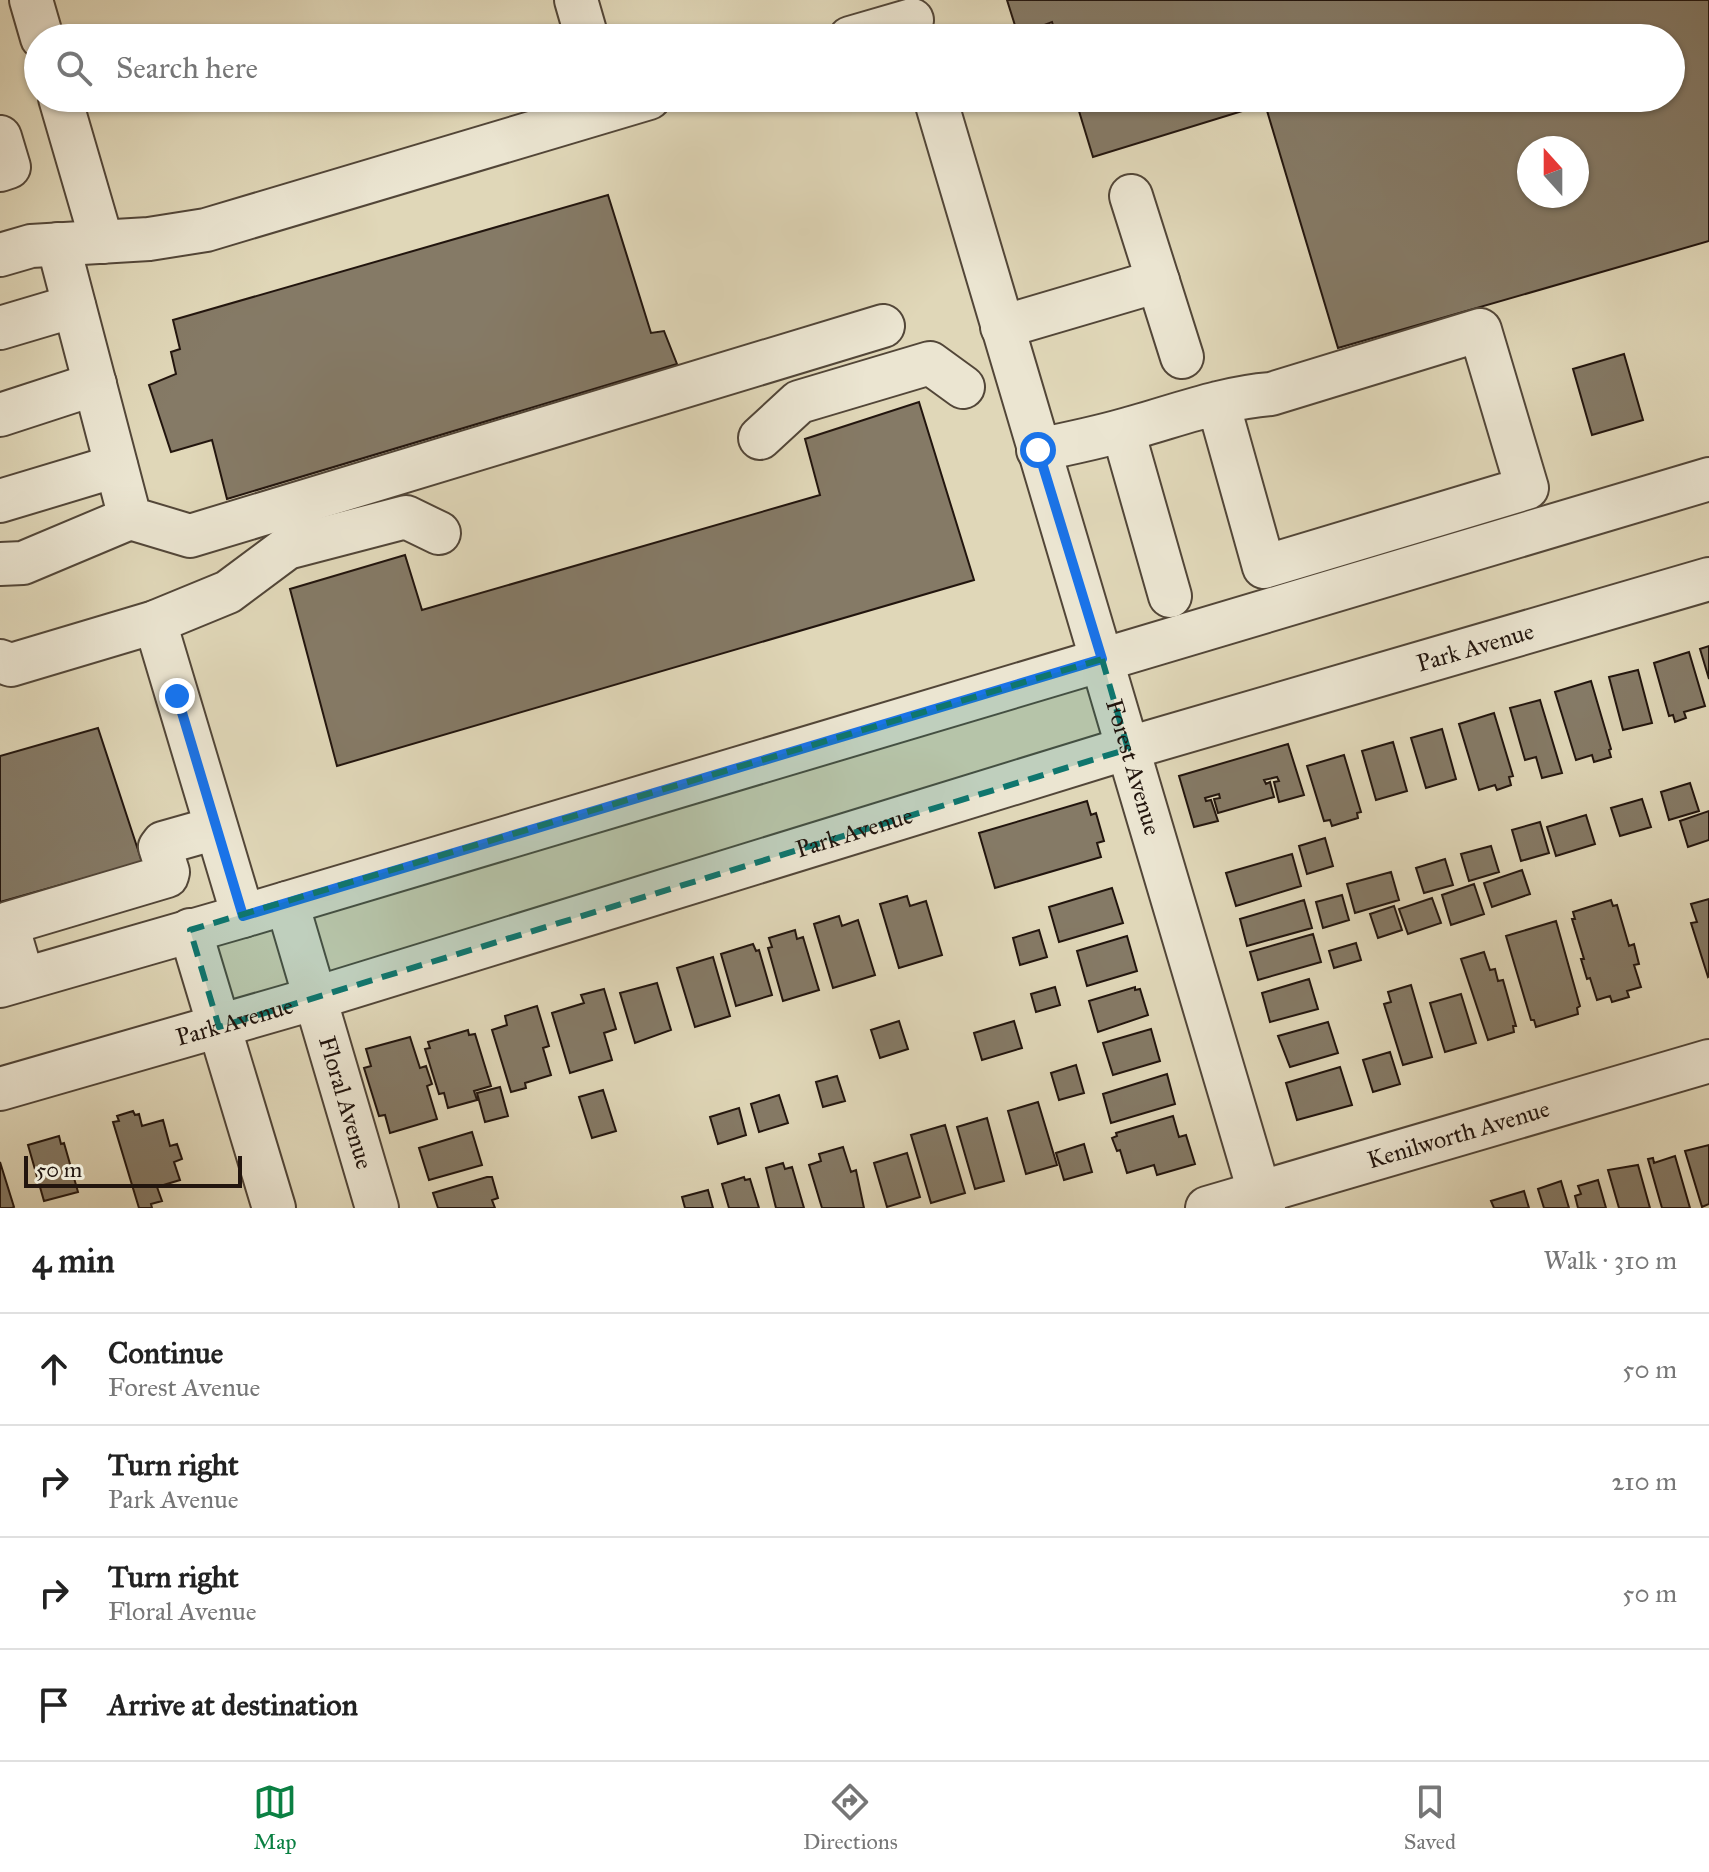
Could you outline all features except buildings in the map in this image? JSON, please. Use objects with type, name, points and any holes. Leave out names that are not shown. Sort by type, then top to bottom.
[{"type":"street","points":[[31,0],[38,24]]},
{"type":"street","points":[[576,0],[583,24]]},
{"type":"street","points":[[64,112],[102,242]]},
{"type":"street","points":[[0,255],[31,246],[149,239],[206,230],[582,112]]},
{"type":"street","name":"Forest Avenue","points":[[939,112],[1262,1200]]},
{"type":"street","points":[[0,137],[9,167],[0,170]]},
{"type":"street","points":[[1131,196],[1182,357]]},
{"type":"street","points":[[58,244],[130,518]]},
{"type":"street","points":[[1002,327],[1158,281]]},
{"type":"street","points":[[0,328],[74,306]]},
{"type":"street","points":[[0,564],[23,563],[130,518],[190,536],[883,326]]},
{"type":"street","points":[[1038,450],[1123,431],[1218,403],[1242,396],[1271,394],[1480,330],[1527,488],[1264,567],[1218,403]]},
{"type":"street","points":[[760,438],[799,402],[930,363],[963,387]]},
{"type":"street","points":[[0,415],[95,384]]},
{"type":"street","points":[[1123,431],[1170,596]]},
{"type":"street","points":[[0,501],[116,466]]},
{"type":"street","points":[[216,828],[163,843],[160,847],[167,876],[9,923],[12,982],[287,903],[1709,479]]},
{"type":"street","points":[[1504,495],[1515,536]]},
{"type":"street","points":[[5,663],[155,622],[228,592],[287,548],[406,517],[439,533]]},
{"type":"street","points":[[1333,546],[1344,587]]},
{"type":"street","name":"Park Avenue","points":[[0,1089],[316,998],[1128,749],[1709,579]]},
{"type":"street","points":[[155,622],[243,916]]},
{"type":"street","name":"Floral Avenue","points":[[287,903],[377,1208]]},
{"type":"street","points":[[190,930],[274,1208]]},
{"type":"street","name":"Kenilworth Avenue","points":[[1207,1208],[1262,1200],[1709,1061]]},
{"type":"highlighted area","points":[[1102,659],[1128,749],[219,1027],[190,930]]},
{"type":"route","points":[[177,696],[243,916],[1102,659],[1038,450]]}]
